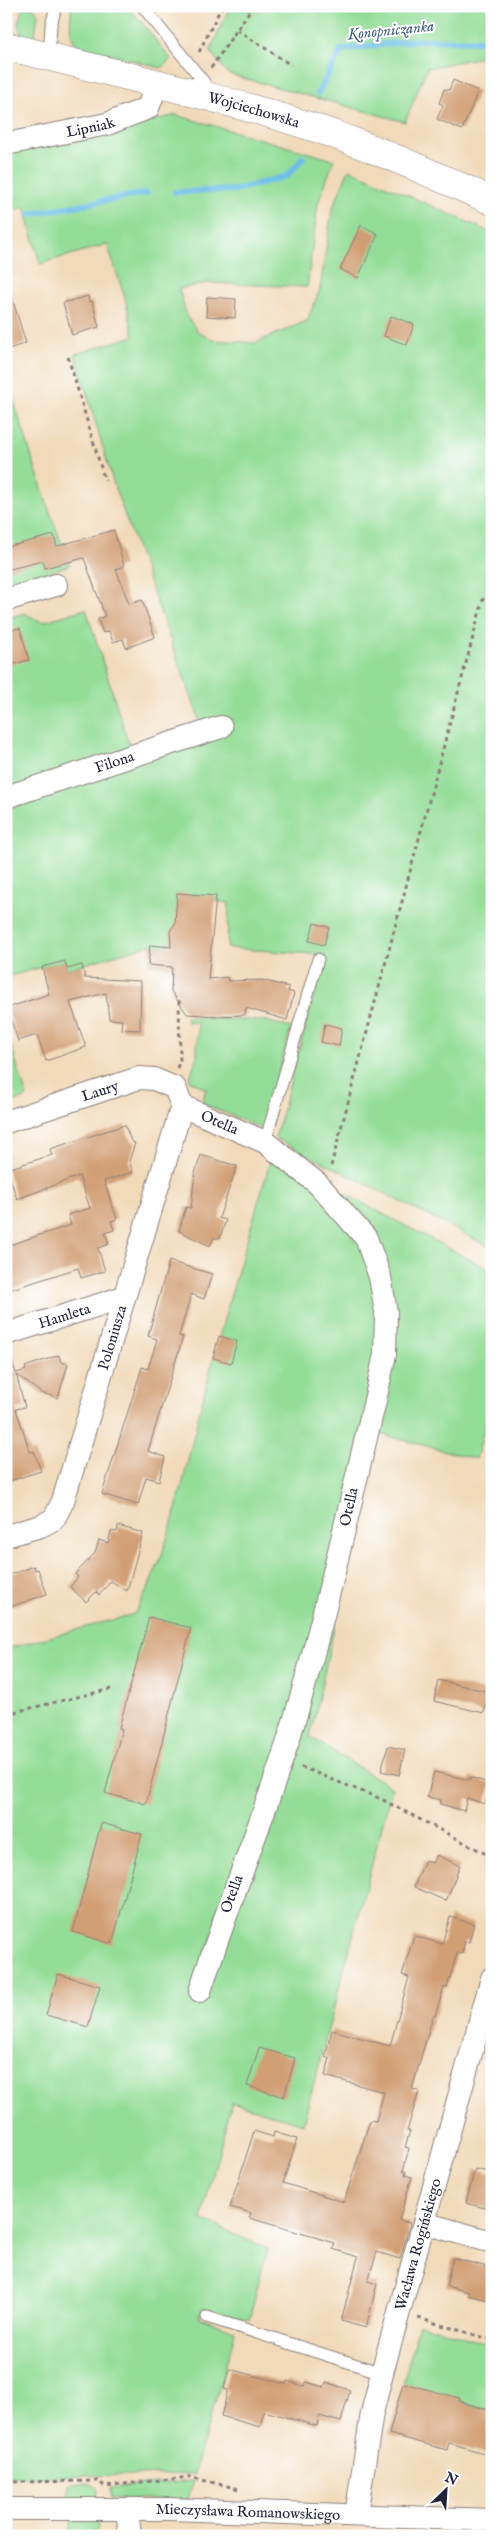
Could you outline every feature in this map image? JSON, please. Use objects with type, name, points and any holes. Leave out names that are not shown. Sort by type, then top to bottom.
[{"type":"street","name":"Wojciechowska","points":[[6,46],[213,98],[305,125],[368,146],[492,201]]},
{"type":"street","name":"Lipniak","points":[[6,144],[107,124],[148,108],[157,84]]},
{"type":"street","points":[[6,600],[56,585]]},
{"type":"street","name":"Filona","points":[[6,798],[221,727]]},
{"type":"street","name":"Laury","points":[[6,1122],[139,1078],[154,1079],[175,1088],[182,1106]]},
{"type":"street","name":"Otella","points":[[182,1106],[265,1142],[318,1184],[366,1238],[380,1277],[386,1312],[386,1354],[321,1625],[303,1692],[200,1991]]},
{"type":"street","name":"Poloniusza","points":[[6,1536],[41,1526],[54,1519],[63,1501],[182,1106]]},
{"type":"street","name":"Hamleta","points":[[6,1334],[124,1297]]},
{"type":"street","name":"Wacława Rogińskiego","points":[[356,2515],[372,2413],[382,2373],[424,2223],[482,2045],[492,1978]]},
{"type":"street","points":[[424,2223],[492,2242]]},
{"type":"street","name":"Mieczysława Romanowskiego","points":[[6,2509],[127,2509],[356,2515],[431,2527],[492,2520]]},
{"type":"street","points":[[127,2509],[130,2536]]},
{"type":"lane","points":[[49,57],[51,26],[56,6]]},
{"type":"lane","points":[[142,6],[204,82],[213,98]]},
{"type":"lane","points":[[265,1142],[318,959]]},
{"type":"lane","points":[[208,2317],[382,2373]]},
{"type":"path","points":[[209,70],[253,6]]},
{"type":"path","points":[[237,30],[291,65]]},
{"type":"path","points":[[68,357],[105,481]]},
{"type":"path","points":[[331,1166],[484,596]]},
{"type":"path","points":[[6,1714],[115,1688]]},
{"type":"path","points":[[306,1769],[381,1798],[492,1857]]},
{"type":"path","points":[[400,2312],[492,2340]]},
{"type":"path","points":[[6,2482],[99,2481],[104,2486],[190,2477],[243,2490]]},
{"type":"path","points":[[8,2536],[105,2536]]},
{"type":"green space","points":[[24,6],[34,8],[38,14],[34,42],[21,36],[18,23]]},
{"type":"green space","points":[[71,6],[128,6],[171,59],[161,68],[77,45],[72,36],[70,26]]},
{"type":"green space","points":[[230,6],[492,6],[492,55],[427,68],[405,122],[228,74],[210,51]]},
{"type":"green space","points":[[176,115],[334,160],[318,203],[307,287],[208,283],[179,289],[187,317],[199,333],[214,340],[255,343],[307,321],[320,289],[332,210],[349,169],[492,233],[492,1248],[275,1138],[325,955],[227,948],[229,903],[181,897],[176,942],[168,942],[168,947],[150,945],[67,969],[65,961],[6,977],[6,810],[20,805],[8,782],[6,782],[6,619],[24,613],[42,622],[86,609],[130,748],[201,724],[115,488],[75,354],[134,336],[125,298],[107,244],[40,264],[25,207],[6,213],[6,144],[50,147]]},
{"type":"green space","points":[[6,377],[49,510],[70,565],[6,586]]},
{"type":"green space","points":[[186,1017],[267,1021],[291,1028],[263,1129],[202,1103],[206,1089],[189,1080],[197,1056],[198,1023],[187,1022]]},
{"type":"green space","points":[[6,1029],[27,1097],[6,1105]]},
{"type":"green space","points":[[271,1159],[341,1192],[492,1271],[492,1400],[476,1459],[377,1433],[310,1737],[392,1788],[303,2124],[232,2102],[201,2219],[267,2249],[249,2320],[203,2307],[199,2318],[236,2330],[194,2474],[6,2477],[6,1649],[134,1614],[159,1563],[177,1507],[204,1394],[236,1276]]},
{"type":"green space","points":[[419,2324],[492,2345],[492,2411],[403,2383]]},
{"type":"green space","points":[[193,2481],[188,2500],[110,2498],[110,2488]]},
{"type":"green space","points":[[69,2484],[92,2484],[98,2489],[97,2499],[69,2499]]},
{"type":"green space","points":[[70,2517],[98,2517],[98,2529],[94,2533],[70,2533]]},
{"type":"building","points":[[453,80],[478,91],[462,130],[437,119],[443,105],[439,103],[444,89],[449,90]]},
{"type":"building","points":[[361,225],[378,234],[358,278],[340,269]]},
{"type":"building","points":[[9,288],[26,343],[6,350],[6,289]]},
{"type":"building","points":[[88,296],[89,302],[92,301],[99,327],[72,335],[63,303]]},
{"type":"building","points":[[207,297],[236,299],[235,318],[206,316]]},
{"type":"building","points":[[391,316],[414,324],[407,345],[384,336]]},
{"type":"building","points":[[114,530],[124,566],[116,569],[129,604],[142,600],[155,637],[126,648],[123,639],[113,642],[109,631],[103,633],[98,619],[105,616],[84,558],[45,568],[43,561],[6,570],[6,547],[54,535],[57,546]]},
{"type":"building","points":[[20,628],[29,660],[6,666],[6,631]]},
{"type":"building","points":[[177,893],[216,896],[208,979],[227,977],[228,981],[262,980],[289,987],[288,991],[294,993],[287,1020],[246,1008],[245,1015],[187,1014],[171,991],[172,967],[148,965],[150,945],[171,947],[170,931],[175,924]]},
{"type":"building","points":[[314,923],[329,927],[324,945],[309,941]]},
{"type":"building","points":[[65,961],[67,969],[82,965],[85,978],[141,981],[140,1030],[121,1029],[122,1020],[109,1019],[106,993],[70,1002],[86,1047],[46,1061],[37,1035],[18,1041],[7,1008],[49,994],[42,967]]},
{"type":"building","points":[[325,1024],[342,1028],[339,1046],[321,1042]]},
{"type":"building","points":[[125,1125],[131,1141],[135,1143],[129,1161],[133,1172],[104,1181],[117,1219],[111,1221],[114,1230],[105,1233],[109,1244],[98,1248],[105,1271],[81,1278],[78,1268],[6,1291],[6,1246],[71,1225],[68,1215],[90,1208],[79,1176],[17,1199],[7,1169],[52,1155],[50,1149]]},
{"type":"building","points":[[201,1155],[237,1166],[219,1218],[226,1220],[220,1238],[214,1238],[210,1246],[179,1231],[186,1207],[191,1208],[195,1173]]},
{"type":"building","points":[[169,1261],[212,1274],[204,1299],[191,1294],[179,1336],[183,1337],[148,1451],[165,1457],[159,1481],[146,1477],[138,1505],[102,1494],[142,1367],[148,1369],[157,1339],[148,1336]]},
{"type":"building","points":[[219,1336],[237,1341],[231,1363],[213,1358]]},
{"type":"building","points":[[59,1355],[61,1362],[68,1364],[58,1398],[41,1393],[16,1374],[25,1407],[16,1409],[30,1452],[34,1451],[41,1471],[6,1482],[6,1358],[11,1357],[16,1373],[26,1370],[25,1367]]},
{"type":"building","points":[[118,1526],[143,1533],[127,1591],[111,1581],[99,1595],[96,1592],[86,1602],[70,1587],[78,1577],[75,1574],[95,1553],[99,1540],[108,1543],[111,1531],[117,1532]]},
{"type":"building","points":[[34,1566],[35,1570],[38,1569],[47,1594],[10,1607],[6,1596],[6,1576]]},
{"type":"building","points":[[149,1617],[191,1628],[146,1804],[105,1793],[122,1729],[119,1728]]},
{"type":"building","points":[[438,1680],[489,1692],[484,1713],[434,1701]]},
{"type":"building","points":[[388,1746],[405,1750],[399,1775],[381,1771]]},
{"type":"building","points":[[434,1772],[470,1780],[470,1777],[491,1784],[485,1804],[467,1798],[464,1811],[440,1804],[441,1800],[427,1797]]},
{"type":"building","points":[[101,1823],[142,1834],[112,1944],[73,1932]]},
{"type":"building","points":[[437,1855],[460,1866],[446,1901],[414,1887],[425,1860],[432,1863]]},
{"type":"building","points":[[450,1917],[474,1924],[469,1942],[465,1941],[462,1954],[457,1953],[447,1988],[444,1987],[435,2016],[433,2016],[412,2089],[419,2091],[407,2131],[410,2131],[405,2147],[409,2148],[403,2171],[406,2171],[405,2175],[412,2177],[399,2220],[410,2223],[400,2259],[377,2252],[368,2281],[377,2284],[366,2328],[341,2321],[358,2257],[333,2249],[335,2243],[249,2218],[251,2213],[230,2207],[254,2131],[273,2137],[274,2132],[297,2139],[283,2183],[344,2202],[370,2120],[376,2121],[384,2092],[325,2076],[330,2058],[325,2056],[332,2030],[390,2046],[409,1977],[402,1975],[414,1936],[442,1944]]},
{"type":"building","points":[[58,1974],[100,1986],[88,2027],[46,2015]]},
{"type":"building","points":[[259,2048],[295,2058],[284,2097],[247,2086]]},
{"type":"building","points":[[475,2169],[492,2173],[492,2210],[466,2203]]},
{"type":"building","points":[[453,2258],[492,2268],[492,2301],[468,2295],[469,2292],[446,2286]]},
{"type":"building","points":[[229,2369],[286,2384],[287,2381],[304,2386],[306,2382],[324,2387],[326,2382],[350,2390],[341,2422],[319,2416],[317,2426],[264,2411],[260,2427],[221,2416],[228,2390],[224,2389]]},
{"type":"building","points":[[403,2383],[460,2398],[459,2401],[492,2411],[492,2437],[487,2454],[449,2443],[447,2450],[389,2434]]},
{"type":"waterway","name":"Konopniczanka","points":[[318,93],[341,50],[417,40],[492,41]]},
{"type":"waterway","name":"Konopniczanka","points":[[175,192],[236,190],[287,176],[303,158]]},
{"type":"waterway","name":"Konopniczanka","points":[[30,214],[147,193]]},
{"type":"waterway","name":"Konopniczanka","points":[[6,222],[12,220]]}]
